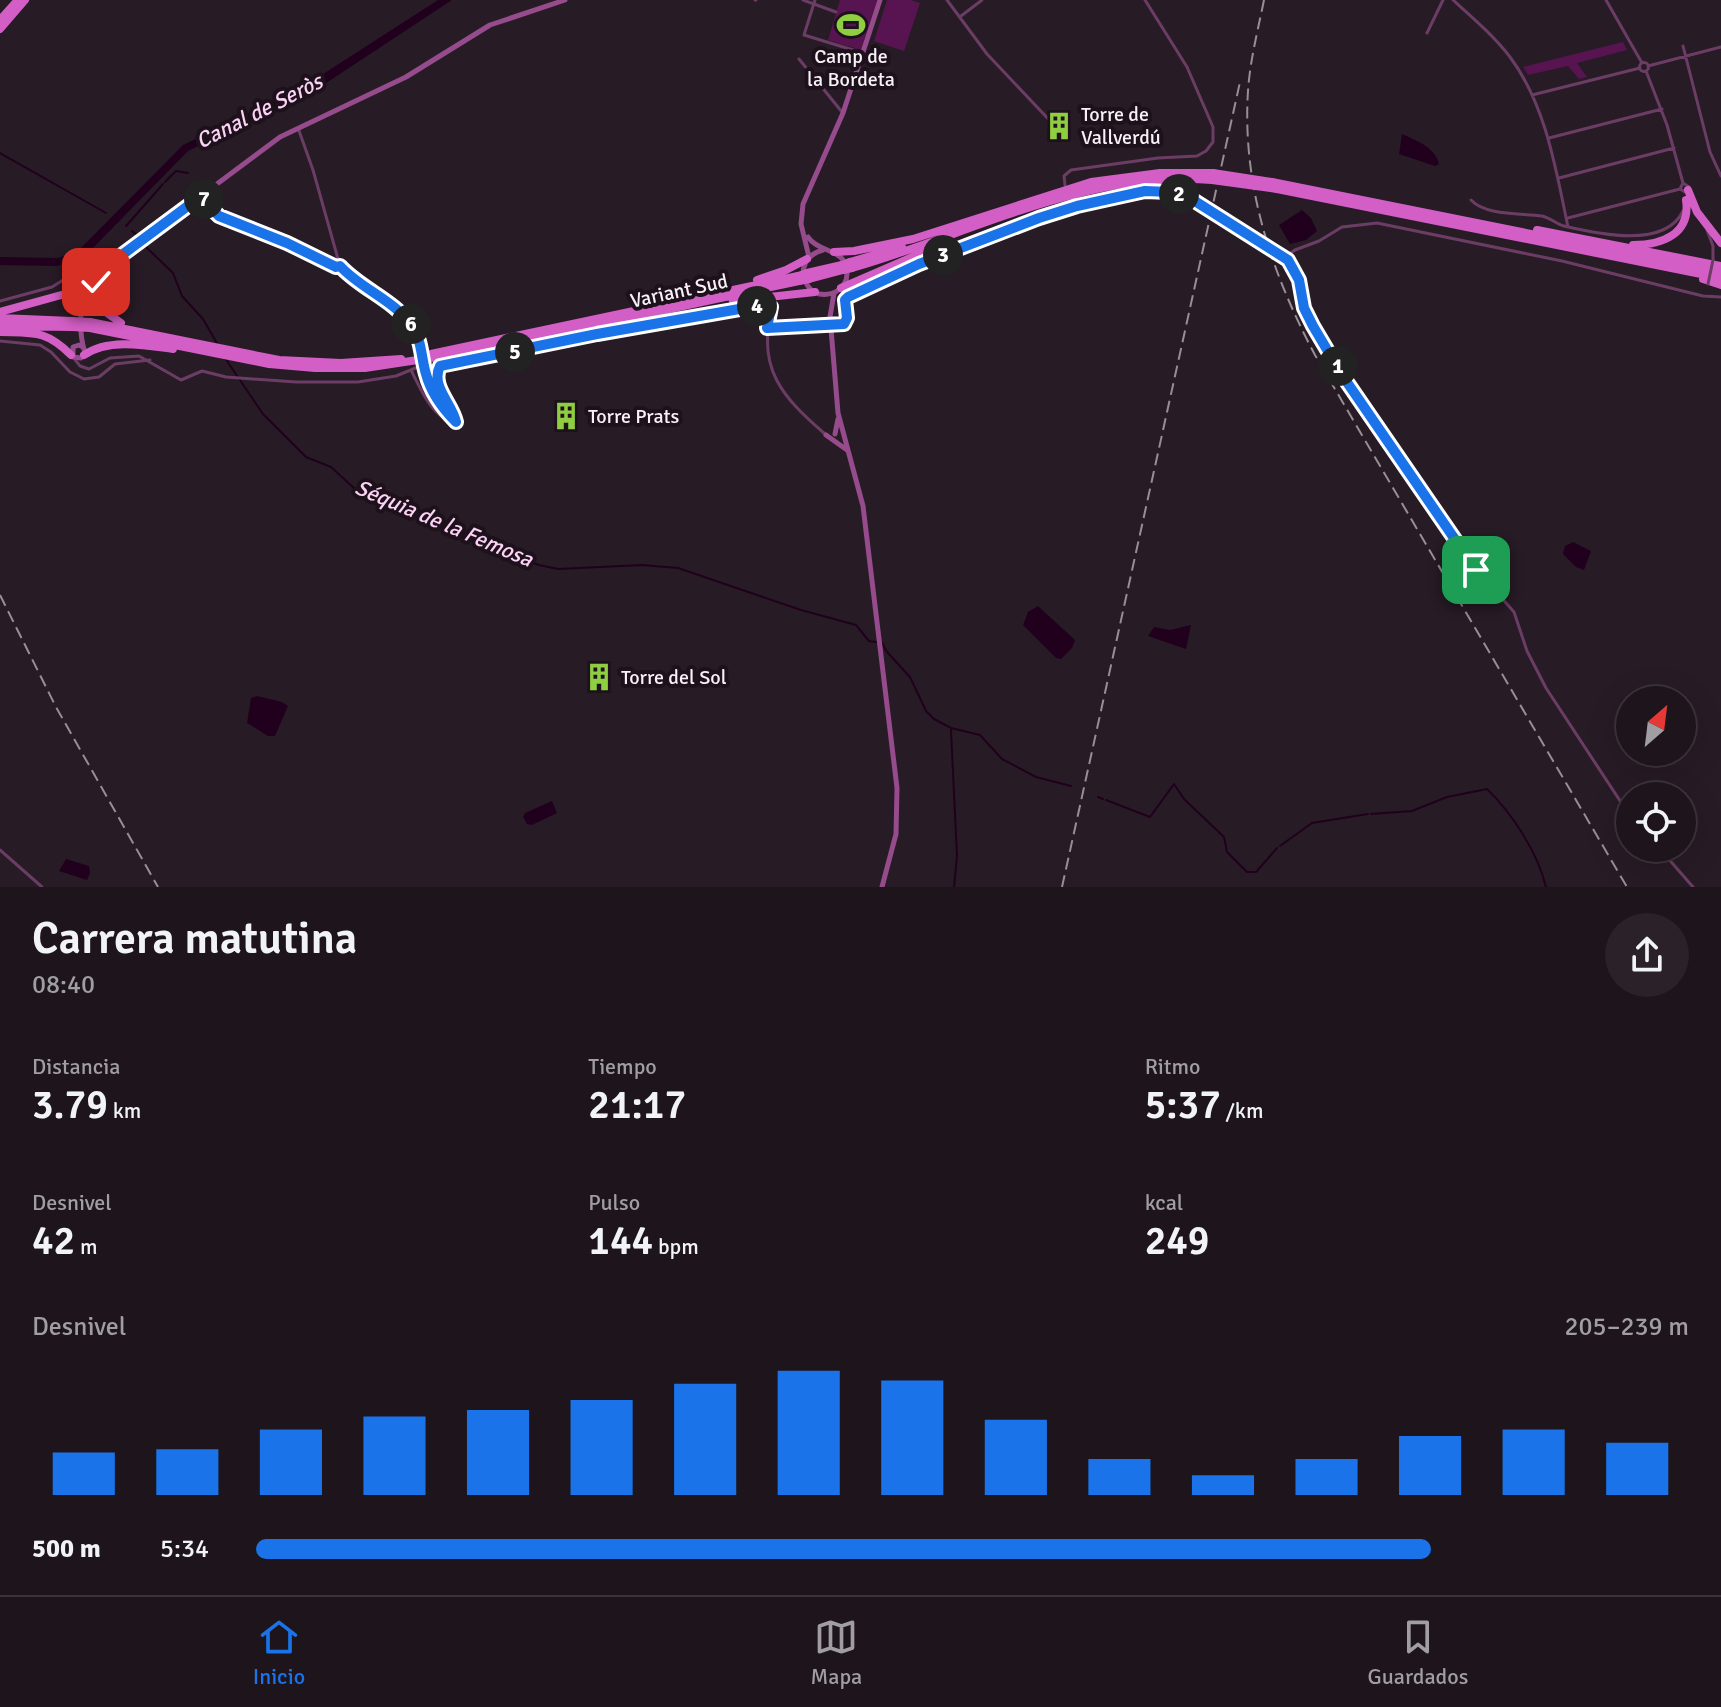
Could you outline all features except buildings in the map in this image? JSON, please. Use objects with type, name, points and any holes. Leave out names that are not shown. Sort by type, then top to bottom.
[{"type":"highway","points":[[0,20],[18,0]]},
{"type":"highway","points":[[0,29],[25,0]]},
{"type":"highway","points":[[829,251],[898,243],[986,217],[1064,189],[1109,179],[1160,173],[1213,177],[1366,201],[1721,275]]},
{"type":"highway","name":"Variant Sud","points":[[236,357],[277,365],[328,369],[388,366],[457,355],[847,266],[933,243],[1091,189],[1140,181],[1213,177]]},
{"type":"highway","points":[[1275,186],[1636,261],[1721,275]]},
{"type":"highway","points":[[1533,229],[1618,243],[1653,244],[1670,238],[1680,229],[1686,216],[1684,191]]},
{"type":"highway","points":[[1684,191],[1721,243]]},
{"type":"highway","points":[[837,290],[1050,201]]},
{"type":"highway","points":[[1366,201],[1717,263]]},
{"type":"highway","name":"Variant Sud","points":[[847,266],[986,217]]},
{"type":"highway","points":[[90,325],[236,357],[306,362],[385,361],[642,310],[777,274],[808,258]]},
{"type":"highway","points":[[1636,261],[1721,285]]},
{"type":"highway","name":"Variant Sud","points":[[642,310],[803,277]]},
{"type":"highway","points":[[0,315],[65,294],[91,280],[100,305],[110,318],[203,350]]},
{"type":"highway","points":[[614,321],[626,322],[749,299],[817,293]]},
{"type":"highway","points":[[0,315],[75,326]]},
{"type":"highway","points":[[0,326],[90,325],[168,337]]},
{"type":"highway","points":[[0,332],[45,335],[78,353],[102,346],[127,345],[203,350]]},
{"type":"main road","points":[[78,353],[75,326],[91,280],[276,140],[406,77],[482,28],[565,0]]},
{"type":"main road","points":[[880,0],[842,115],[804,201],[801,220],[808,258],[803,279],[826,304],[830,317],[839,418],[863,506],[891,725],[898,809],[896,834],[882,887]]},
{"type":"main road","points":[[804,201],[804,222],[809,238]]},
{"type":"main road","points":[[801,220],[809,238],[844,260],[847,270],[846,280],[837,290],[830,317]]},
{"type":"main road","points":[[808,258],[829,251]]},
{"type":"main road","points":[[817,293],[837,290]]},
{"type":"main road","points":[[836,438],[839,418]]},
{"type":"main road","points":[[826,435],[844,437]]},
{"type":"main road","points":[[836,438],[848,450]]},
{"type":"street","points":[[803,0],[836,12]]},
{"type":"street","points":[[947,0],[987,54],[1054,125]]},
{"type":"street","points":[[961,16],[982,0]]},
{"type":"street","points":[[1065,185],[1065,175],[1073,170],[1197,156],[1210,147],[1215,135],[1187,67],[1145,0]]},
{"type":"street","points":[[1427,33],[1443,0]]},
{"type":"street","points":[[1453,0],[1507,53],[1520,71],[1547,138],[1559,178],[1568,227]]},
{"type":"street","points":[[1606,0],[1642,63],[1648,66],[1721,47]]},
{"type":"street","points":[[815,2],[804,35],[863,53]]},
{"type":"street","points":[[1683,46],[1710,152],[1721,176]]},
{"type":"street","points":[[799,59],[842,115]]},
{"type":"street","points":[[1640,68],[1642,63]]},
{"type":"street","points":[[1646,71],[1648,66]]},
{"type":"street","points":[[1532,95],[1640,68],[1646,71],[1662,109],[1684,191],[1711,239],[1717,263],[1708,284],[1707,296]]},
{"type":"street","points":[[1547,138],[1662,109]]},
{"type":"street","points":[[297,128],[313,170],[340,266],[361,286],[384,299],[417,333],[425,370],[436,398],[456,422]]},
{"type":"street","points":[[1559,178],[1674,148]]},
{"type":"street","points":[[767,328],[844,324],[847,318],[845,300],[848,297],[919,264],[1081,205],[1155,190],[1185,196],[1208,208],[1283,256],[1299,280],[1307,316],[1339,370],[1466,557],[1514,612],[1527,651],[1548,693],[1616,795]]},
{"type":"street","points":[[1567,218],[1684,191]]},
{"type":"street","points":[[1471,200],[1483,208],[1545,217],[1568,227],[1617,234],[1659,233],[1677,222],[1684,191]]},
{"type":"street","points":[[200,197],[219,216],[287,243],[336,267],[340,266]]},
{"type":"street","points":[[1071,198],[1081,205]]},
{"type":"street","points":[[1283,256],[1319,241],[1342,227],[1377,223],[1721,297]]},
{"type":"street","points":[[0,301],[55,286],[77,272],[91,280]]},
{"type":"street","points":[[82,367],[93,369],[108,358],[117,356],[139,356],[181,380],[202,371],[296,382],[358,382],[552,342],[755,306],[771,307],[767,328],[768,359],[782,392],[826,435]]},
{"type":"street","points":[[0,341],[40,345],[72,374],[86,379],[99,377],[115,364],[150,360]]},
{"type":"street","points":[[78,353],[82,367]]},
{"type":"street","points":[[78,353],[82,367]]},
{"type":"street","points":[[440,366],[438,384],[456,422]]},
{"type":"street","points":[[411,370],[425,397],[438,413],[450,423],[456,422]]},
{"type":"street","points":[[0,850],[42,887]]},
{"type":"street","points":[[1671,862],[1693,887]]},
{"type":"shaded area","name":"Camp de la Bordeta","points":[[840,0],[877,0],[861,50],[828,40]]},
{"type":"shaded area","points":[[887,0],[920,3],[904,51],[874,41]]},
{"type":"shaded area","points":[[1623,42],[1627,50],[1577,63],[1587,77],[1579,79],[1568,66],[1528,75],[1523,67]]},
{"type":"water","name":"Canal de Seròs","points":[[438,0],[452,0],[314,91],[188,151],[83,258],[57,266],[0,265],[0,257],[58,258],[78,251],[183,145],[306,85]]},
{"type":"water","points":[[1402,134],[1430,149],[1439,164],[1435,166],[1399,154]]},
{"type":"water","points":[[1302,210],[1311,218],[1317,231],[1306,240],[1290,244],[1279,225]]},
{"type":"water","points":[[1573,542],[1591,551],[1584,570],[1576,567],[1563,554],[1565,546]]},
{"type":"water","points":[[1038,606],[1075,640],[1061,659],[1056,658],[1023,625],[1028,612]]},
{"type":"water","points":[[1191,625],[1186,649],[1148,636],[1154,627],[1170,630]]},
{"type":"water","points":[[257,696],[288,706],[275,736],[268,736],[247,723],[251,698]]},
{"type":"water","points":[[552,801],[557,813],[532,825],[527,824],[523,817],[525,813]]},
{"type":"water","points":[[66,859],[89,866],[87,880],[59,871]]},
{"type":"waterway","name":"Séquia de la Femosa","points":[[0,153],[106,213]]},
{"type":"waterway","points":[[165,182],[176,171],[188,173]]},
{"type":"waterway","points":[[126,226],[163,184]]},
{"type":"waterway","name":"Séquia de la Femosa","points":[[132,231],[138,236]]},
{"type":"waterway","name":"Séquia de la Femosa","points":[[144,245],[173,273],[182,296],[203,319],[218,345]]},
{"type":"waterway","name":"Séquia de la Femosa","points":[[225,358],[263,414],[306,457],[331,467],[355,489],[391,501],[539,565],[558,569],[642,565],[678,568],[801,610],[856,625],[869,641],[882,643],[910,677],[926,711],[934,719],[951,728],[980,735],[1002,759],[1036,777],[1071,786]]},
{"type":"waterway","points":[[951,730],[957,856],[954,887]]},
{"type":"waterway","name":"Séquia de la Femosa","points":[[1106,800],[1150,817],[1174,784],[1184,799],[1224,837],[1227,852],[1247,872],[1256,872],[1277,848]]},
{"type":"waterway","name":"Séquia de la Femosa","points":[[1371,814],[1412,811],[1447,797],[1487,789],[1523,834],[1546,887]]},
{"type":"waterway","name":"Séquia de la Femosa","points":[[1098,797],[1103,799]]},
{"type":"waterway","name":"Séquia de la Femosa","points":[[1280,846],[1312,823],[1368,814]]},
{"type":"railway","points":[[1264,0],[1249,79],[1247,126],[1255,194],[1285,292],[1315,355],[1627,887]]},
{"type":"railway","points":[[1062,887],[1240,82]]},
{"type":"railway","points":[[0,595],[56,707],[158,887]]},
{"type":"place","name":"Camp de la Bordeta","points":[[851,25]]},
{"type":"place","name":"Torre de Vallverdú","points":[[1059,126]]},
{"type":"place","name":"Torre Prats","points":[[566,416]]},
{"type":"place","name":"Torre del Sol","points":[[599,677]]},
{"type":"route","points":[[96,282],[107,266],[200,197],[219,216],[287,243],[336,267],[340,266],[361,286],[396,308],[417,333],[429,386],[441,406],[456,422],[438,384],[440,366],[552,342],[762,305],[769,305],[772,310],[767,328],[844,324],[847,322],[844,306],[848,297],[904,270],[1077,206],[1138,191],[1170,192],[1200,203],[1288,260],[1299,280],[1304,308],[1342,375],[1476,570]]}]
